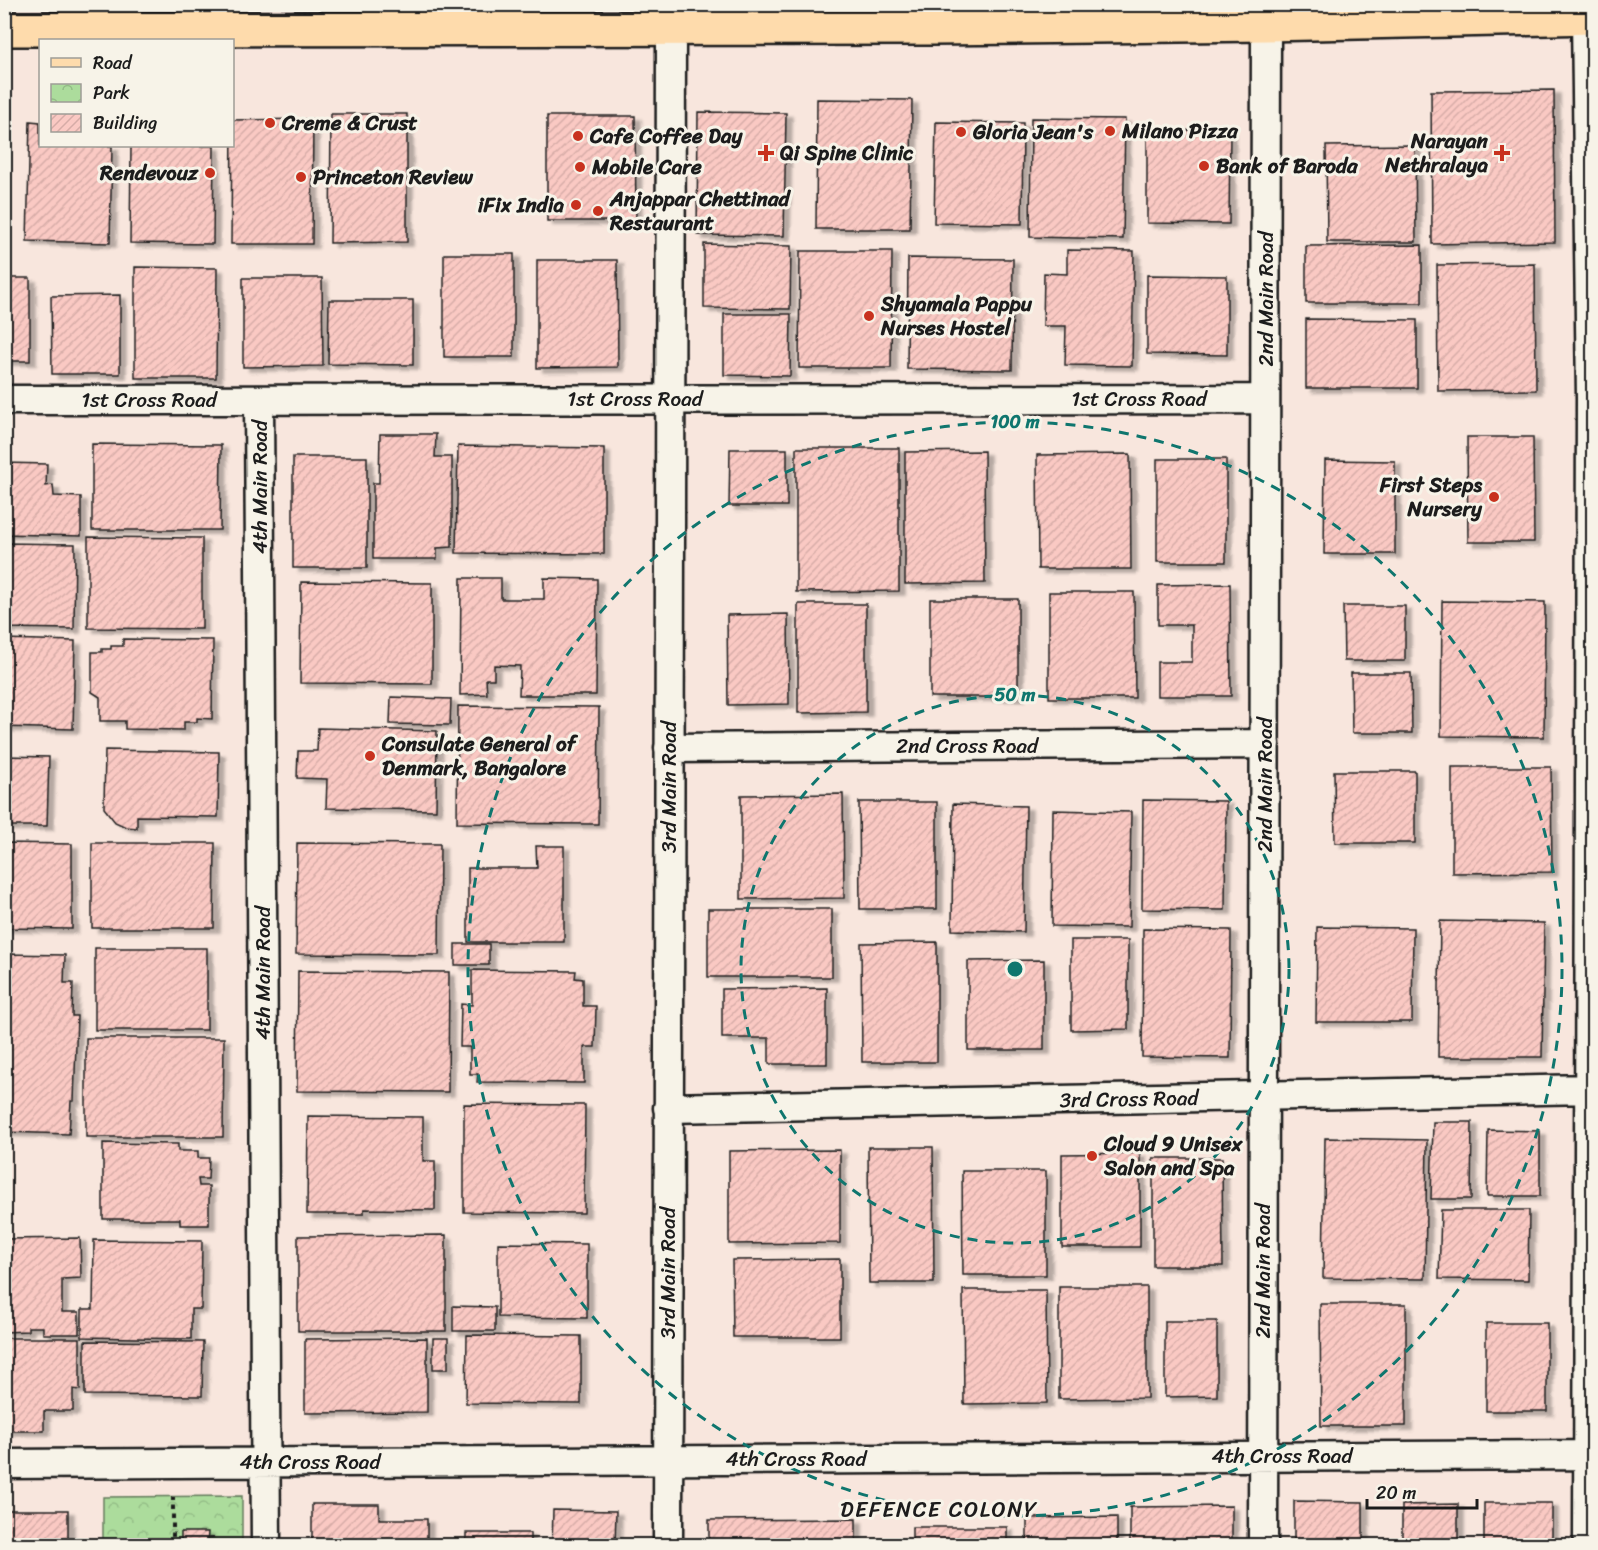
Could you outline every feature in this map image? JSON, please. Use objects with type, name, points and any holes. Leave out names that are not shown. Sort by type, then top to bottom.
[{"type":"main road","points":[[4,29],[671,29],[1266,24],[1590,17]]},
{"type":"street","points":[[1588,1545],[1591,1164],[1589,1089],[1592,398],[1590,17]]},
{"type":"street","name":"2nd Main Road","points":[[1263,1545],[1266,24]]},
{"type":"street","name":"3rd Main Road","points":[[668,1545],[671,29]]},
{"type":"street","name":"1st Cross Road","points":[[4,400],[1265,399]]},
{"type":"street","name":"4th Main Road","points":[[259,400],[266,1545]]},
{"type":"street","name":"2nd Cross Road","points":[[669,748],[1265,744]]},
{"type":"street","name":"3rd Cross Road","points":[[668,1108],[1589,1089]]},
{"type":"street","name":"4th Cross Road","points":[[4,1464],[1588,1455]]},
{"type":"path","points":[[173,1463],[173,1545]]},
{"type":"green space","points":[[242,1496],[242,1545],[103,1545],[103,1497]]},
{"type":"building","points":[[1554,90],[1555,242],[1432,244],[1431,91]]},
{"type":"building","points":[[817,99],[912,100],[910,229],[816,229]]},
{"type":"building","points":[[698,112],[786,113],[784,236],[697,235]]},
{"type":"building","points":[[331,114],[407,114],[407,242],[330,243]]},
{"type":"building","points":[[547,116],[635,116],[636,221],[547,221]]},
{"type":"building","points":[[1031,118],[1125,119],[1123,239],[1030,237]]},
{"type":"building","points":[[313,119],[312,244],[231,244],[234,120]]},
{"type":"building","points":[[30,121],[39,122],[39,147],[112,147],[110,243],[27,241]]},
{"type":"building","points":[[936,122],[1023,123],[1022,224],[934,223]]},
{"type":"building","points":[[1147,130],[1230,131],[1229,224],[1147,223]]},
{"type":"building","points":[[1415,145],[1416,242],[1327,242],[1326,146]]},
{"type":"building","points":[[131,147],[214,147],[213,244],[130,243]]},
{"type":"building","points":[[704,244],[791,246],[790,309],[704,308]]},
{"type":"building","points":[[1422,245],[1422,303],[1306,303],[1306,246]]},
{"type":"building","points":[[1067,250],[1134,251],[1132,366],[1065,365],[1066,326],[1043,326],[1044,273],[1067,274]]},
{"type":"building","points":[[800,251],[892,251],[891,368],[799,368]]},
{"type":"building","points":[[444,254],[514,254],[514,357],[444,357]]},
{"type":"building","points":[[908,258],[1013,259],[1012,370],[907,369]]},
{"type":"building","points":[[537,260],[617,260],[618,367],[537,368]]},
{"type":"building","points":[[1535,264],[1536,390],[1438,391],[1437,265]]},
{"type":"building","points":[[135,267],[217,268],[216,378],[135,378]]},
{"type":"building","points":[[1147,275],[1227,276],[1227,355],[1147,354]]},
{"type":"building","points":[[4,278],[30,278],[30,361],[4,361]]},
{"type":"building","points":[[243,278],[322,278],[323,366],[243,367]]},
{"type":"building","points":[[120,295],[120,374],[52,374],[51,296]]},
{"type":"building","points":[[329,300],[413,300],[413,365],[328,364]]},
{"type":"building","points":[[724,314],[791,314],[790,376],[724,375]]},
{"type":"building","points":[[1306,319],[1417,320],[1417,388],[1306,388]]},
{"type":"building","points":[[380,434],[436,434],[435,457],[452,457],[452,547],[437,548],[437,559],[373,559],[373,483],[379,483]]},
{"type":"building","points":[[1467,437],[1533,437],[1534,542],[1468,542]]},
{"type":"building","points":[[92,444],[221,445],[220,530],[92,530]]},
{"type":"building","points":[[458,446],[604,448],[604,554],[456,553]]},
{"type":"building","points":[[796,448],[899,448],[899,591],[796,592]]},
{"type":"building","points":[[730,449],[787,449],[787,506],[729,506]]},
{"type":"building","points":[[984,451],[985,583],[905,584],[905,452]]},
{"type":"building","points":[[1130,454],[1131,569],[1038,569],[1037,455]]},
{"type":"building","points":[[293,457],[367,457],[367,568],[293,568]]},
{"type":"building","points":[[1157,459],[1226,459],[1226,562],[1157,562]]},
{"type":"building","points":[[1325,460],[1395,461],[1395,554],[1324,554]]},
{"type":"building","points":[[4,463],[47,464],[46,486],[53,485],[54,496],[81,497],[81,536],[4,534]]},
{"type":"building","points":[[88,537],[202,538],[202,629],[88,628]]},
{"type":"building","points":[[4,543],[75,544],[74,629],[4,628]]},
{"type":"building","points":[[461,578],[501,578],[501,599],[544,599],[544,578],[597,579],[596,695],[519,695],[520,666],[494,665],[494,679],[486,679],[487,694],[460,695]]},
{"type":"building","points":[[301,582],[432,583],[432,684],[300,683]]},
{"type":"building","points":[[1230,584],[1231,696],[1157,696],[1157,662],[1192,662],[1192,625],[1158,625],[1158,585]]},
{"type":"building","points":[[1049,592],[1134,592],[1135,698],[1049,698]]},
{"type":"building","points":[[930,599],[1018,599],[1018,697],[930,697]]},
{"type":"building","points":[[1442,601],[1545,602],[1544,737],[1441,736]]},
{"type":"building","points":[[798,604],[866,604],[866,712],[798,713]]},
{"type":"building","points":[[1343,606],[1405,606],[1405,661],[1344,661]]},
{"type":"building","points":[[788,614],[789,704],[728,705],[727,615]]},
{"type":"building","points":[[4,639],[75,641],[73,729],[4,727]]},
{"type":"building","points":[[123,639],[213,640],[212,719],[197,718],[197,722],[184,722],[184,730],[125,729],[125,721],[100,721],[100,697],[92,692],[92,652],[102,652],[102,649],[111,649],[111,646],[123,646]]},
{"type":"building","points":[[1351,673],[1411,673],[1412,733],[1352,733]]},
{"type":"building","points":[[391,697],[451,699],[450,725],[390,724]]},
{"type":"building","points":[[458,706],[599,707],[598,824],[457,823]]},
{"type":"building","points":[[318,728],[437,731],[436,810],[326,808],[327,779],[297,778],[298,751],[317,751]]},
{"type":"building","points":[[105,750],[219,752],[218,817],[137,816],[137,828],[126,827],[115,822],[104,808]]},
{"type":"building","points":[[4,756],[49,757],[47,826],[4,826]]},
{"type":"building","points":[[1452,767],[1551,767],[1552,872],[1452,873]]},
{"type":"building","points":[[1334,771],[1415,771],[1415,843],[1335,843]]},
{"type":"building","points":[[843,794],[844,898],[741,899],[741,795]]},
{"type":"building","points":[[1143,800],[1226,801],[1225,910],[1142,909]]},
{"type":"building","points":[[859,802],[937,802],[937,909],[860,909]]},
{"type":"building","points":[[953,804],[1026,806],[1024,932],[952,930]]},
{"type":"building","points":[[1053,810],[1131,812],[1129,927],[1052,926]]},
{"type":"building","points":[[4,843],[72,844],[72,929],[4,928]]},
{"type":"building","points":[[92,843],[215,843],[214,928],[92,928]]},
{"type":"building","points":[[297,843],[440,844],[439,955],[296,954]]},
{"type":"building","points":[[536,846],[564,846],[564,942],[468,942],[468,868],[537,868]]},
{"type":"building","points":[[708,909],[832,909],[832,977],[708,977]]},
{"type":"building","points":[[1440,921],[1544,923],[1542,1057],[1438,1057]]},
{"type":"building","points":[[1317,927],[1413,928],[1412,1022],[1316,1022]]},
{"type":"building","points":[[1143,929],[1231,930],[1230,1058],[1142,1057]]},
{"type":"building","points":[[1071,940],[1128,940],[1128,1029],[1071,1030]]},
{"type":"building","points":[[937,942],[937,1062],[862,1062],[861,943]]},
{"type":"building","points":[[455,944],[489,944],[489,965],[455,965]]},
{"type":"building","points":[[95,948],[207,948],[207,1030],[95,1030]]},
{"type":"building","points":[[4,954],[65,955],[64,983],[73,983],[72,1016],[77,1016],[74,1101],[71,1101],[69,1134],[4,1132]]},
{"type":"building","points":[[1044,960],[1044,1050],[968,1050],[968,961]]},
{"type":"building","points":[[472,970],[576,971],[575,978],[583,979],[583,1006],[596,1006],[595,1047],[584,1047],[584,1083],[477,1082],[478,1074],[470,1074],[470,1047],[460,1047],[461,1004],[472,1005]]},
{"type":"building","points":[[298,971],[449,972],[448,1092],[297,1091]]},
{"type":"building","points":[[827,988],[827,1064],[769,1064],[769,1038],[722,1038],[722,989]]},
{"type":"building","points":[[86,1038],[224,1038],[223,1137],[86,1137]]},
{"type":"building","points":[[464,1104],[585,1105],[584,1213],[464,1212]]},
{"type":"building","points":[[308,1116],[423,1117],[423,1161],[435,1161],[435,1210],[364,1209],[364,1214],[307,1214]]},
{"type":"building","points":[[1433,1122],[1472,1122],[1471,1199],[1431,1199]]},
{"type":"building","points":[[1488,1130],[1540,1131],[1540,1196],[1487,1196]]},
{"type":"building","points":[[1325,1138],[1427,1140],[1425,1279],[1323,1278]]},
{"type":"building","points":[[103,1143],[178,1144],[178,1151],[198,1151],[198,1158],[209,1158],[208,1179],[198,1179],[199,1186],[209,1186],[209,1225],[180,1225],[180,1219],[103,1219]]},
{"type":"building","points":[[868,1147],[933,1147],[934,1283],[869,1283]]},
{"type":"building","points":[[840,1150],[840,1243],[729,1244],[729,1151]]},
{"type":"building","points":[[1140,1153],[1140,1247],[1062,1247],[1062,1154]]},
{"type":"building","points":[[1153,1158],[1222,1158],[1223,1266],[1153,1266]]},
{"type":"building","points":[[962,1171],[1046,1171],[1046,1275],[963,1275]]},
{"type":"building","points":[[1441,1210],[1529,1210],[1528,1280],[1439,1279]]},
{"type":"building","points":[[446,1235],[446,1331],[298,1331],[298,1236]]},
{"type":"building","points":[[80,1238],[81,1278],[62,1279],[62,1312],[79,1312],[79,1334],[43,1334],[43,1327],[28,1327],[28,1331],[4,1332],[4,1239]]},
{"type":"building","points":[[94,1240],[202,1241],[201,1309],[191,1309],[191,1339],[82,1337],[82,1309],[93,1309]]},
{"type":"building","points":[[498,1243],[587,1244],[587,1318],[498,1317]]},
{"type":"building","points":[[840,1259],[840,1337],[733,1337],[732,1260]]},
{"type":"building","points":[[1059,1287],[1147,1287],[1147,1398],[1059,1399]]},
{"type":"building","points":[[963,1290],[1046,1290],[1047,1403],[964,1404]]},
{"type":"building","points":[[1320,1304],[1406,1304],[1406,1426],[1321,1426]]},
{"type":"building","points":[[453,1306],[495,1307],[495,1331],[453,1331]]},
{"type":"building","points":[[1165,1321],[1217,1321],[1217,1396],[1165,1397]]},
{"type":"building","points":[[1486,1323],[1547,1323],[1547,1411],[1486,1411]]},
{"type":"building","points":[[467,1335],[581,1336],[581,1404],[466,1403]]},
{"type":"building","points":[[4,1338],[80,1338],[80,1390],[73,1389],[73,1411],[44,1411],[44,1431],[4,1431]]},
{"type":"building","points":[[427,1338],[427,1412],[305,1413],[305,1339]]},
{"type":"building","points":[[433,1338],[448,1338],[448,1369],[433,1369]]},
{"type":"building","points":[[85,1341],[203,1342],[202,1396],[85,1395]]},
{"type":"building","points":[[1294,1501],[1363,1502],[1363,1546],[1294,1546]]},
{"type":"building","points":[[1484,1503],[1552,1503],[1552,1546],[1484,1546]]},
{"type":"building","points":[[312,1504],[379,1504],[379,1519],[427,1519],[427,1546],[312,1546]]},
{"type":"building","points":[[1458,1504],[1458,1546],[1402,1546],[1402,1505]]},
{"type":"building","points":[[1232,1506],[1232,1546],[1130,1546],[1130,1507]]},
{"type":"building","points":[[4,1510],[68,1510],[68,1546],[4,1546]]},
{"type":"building","points":[[553,1510],[616,1511],[615,1546],[552,1546]]},
{"type":"building","points":[[1117,1517],[1117,1546],[1027,1546],[1027,1518]]},
{"type":"building","points":[[856,1519],[856,1546],[709,1546],[709,1520]]},
{"type":"building","points":[[912,1527],[1007,1527],[1007,1546],[912,1546]]},
{"type":"building","points":[[181,1532],[208,1532],[207,1546],[181,1546]]},
{"type":"building","points":[[466,1533],[530,1533],[530,1546],[466,1546]]},
{"type":"place","name":"Creme & Crust","points":[[270,123]]},
{"type":"place","name":"Milano Pizza","points":[[1110,131]]},
{"type":"place","name":"Gloria Jean's","points":[[961,132]]},
{"type":"place","name":"Cafe Coffee Day","points":[[578,136]]},
{"type":"place","name":"Qi Spine Clinic","points":[[766,153]]},
{"type":"place","name":"Narayan Nethralaya","points":[[1502,153]]},
{"type":"place","name":"Bank of Baroda","points":[[1204,166]]},
{"type":"place","name":"Mobile Care","points":[[580,167]]},
{"type":"place","name":"Rendevouz","points":[[210,173]]},
{"type":"place","name":"Princeton Review","points":[[301,177]]},
{"type":"place","name":"iFix India","points":[[576,205]]},
{"type":"place","name":"Anjappar Chettinad Restaurant","points":[[598,211]]},
{"type":"place","name":"Shyamala Pappu Nurses Hostel","points":[[869,316]]},
{"type":"place","name":"First Steps Nursery","points":[[1494,497]]},
{"type":"place","name":"Consulate General of Denmark, Bangalore","points":[[370,756]]},
{"type":"place","name":"Cloud 9 Unisex Salon and Spa","points":[[1092,1156]]},
{"type":"district","name":"DEFENCE COLONY","points":[[939,1509]]}]
